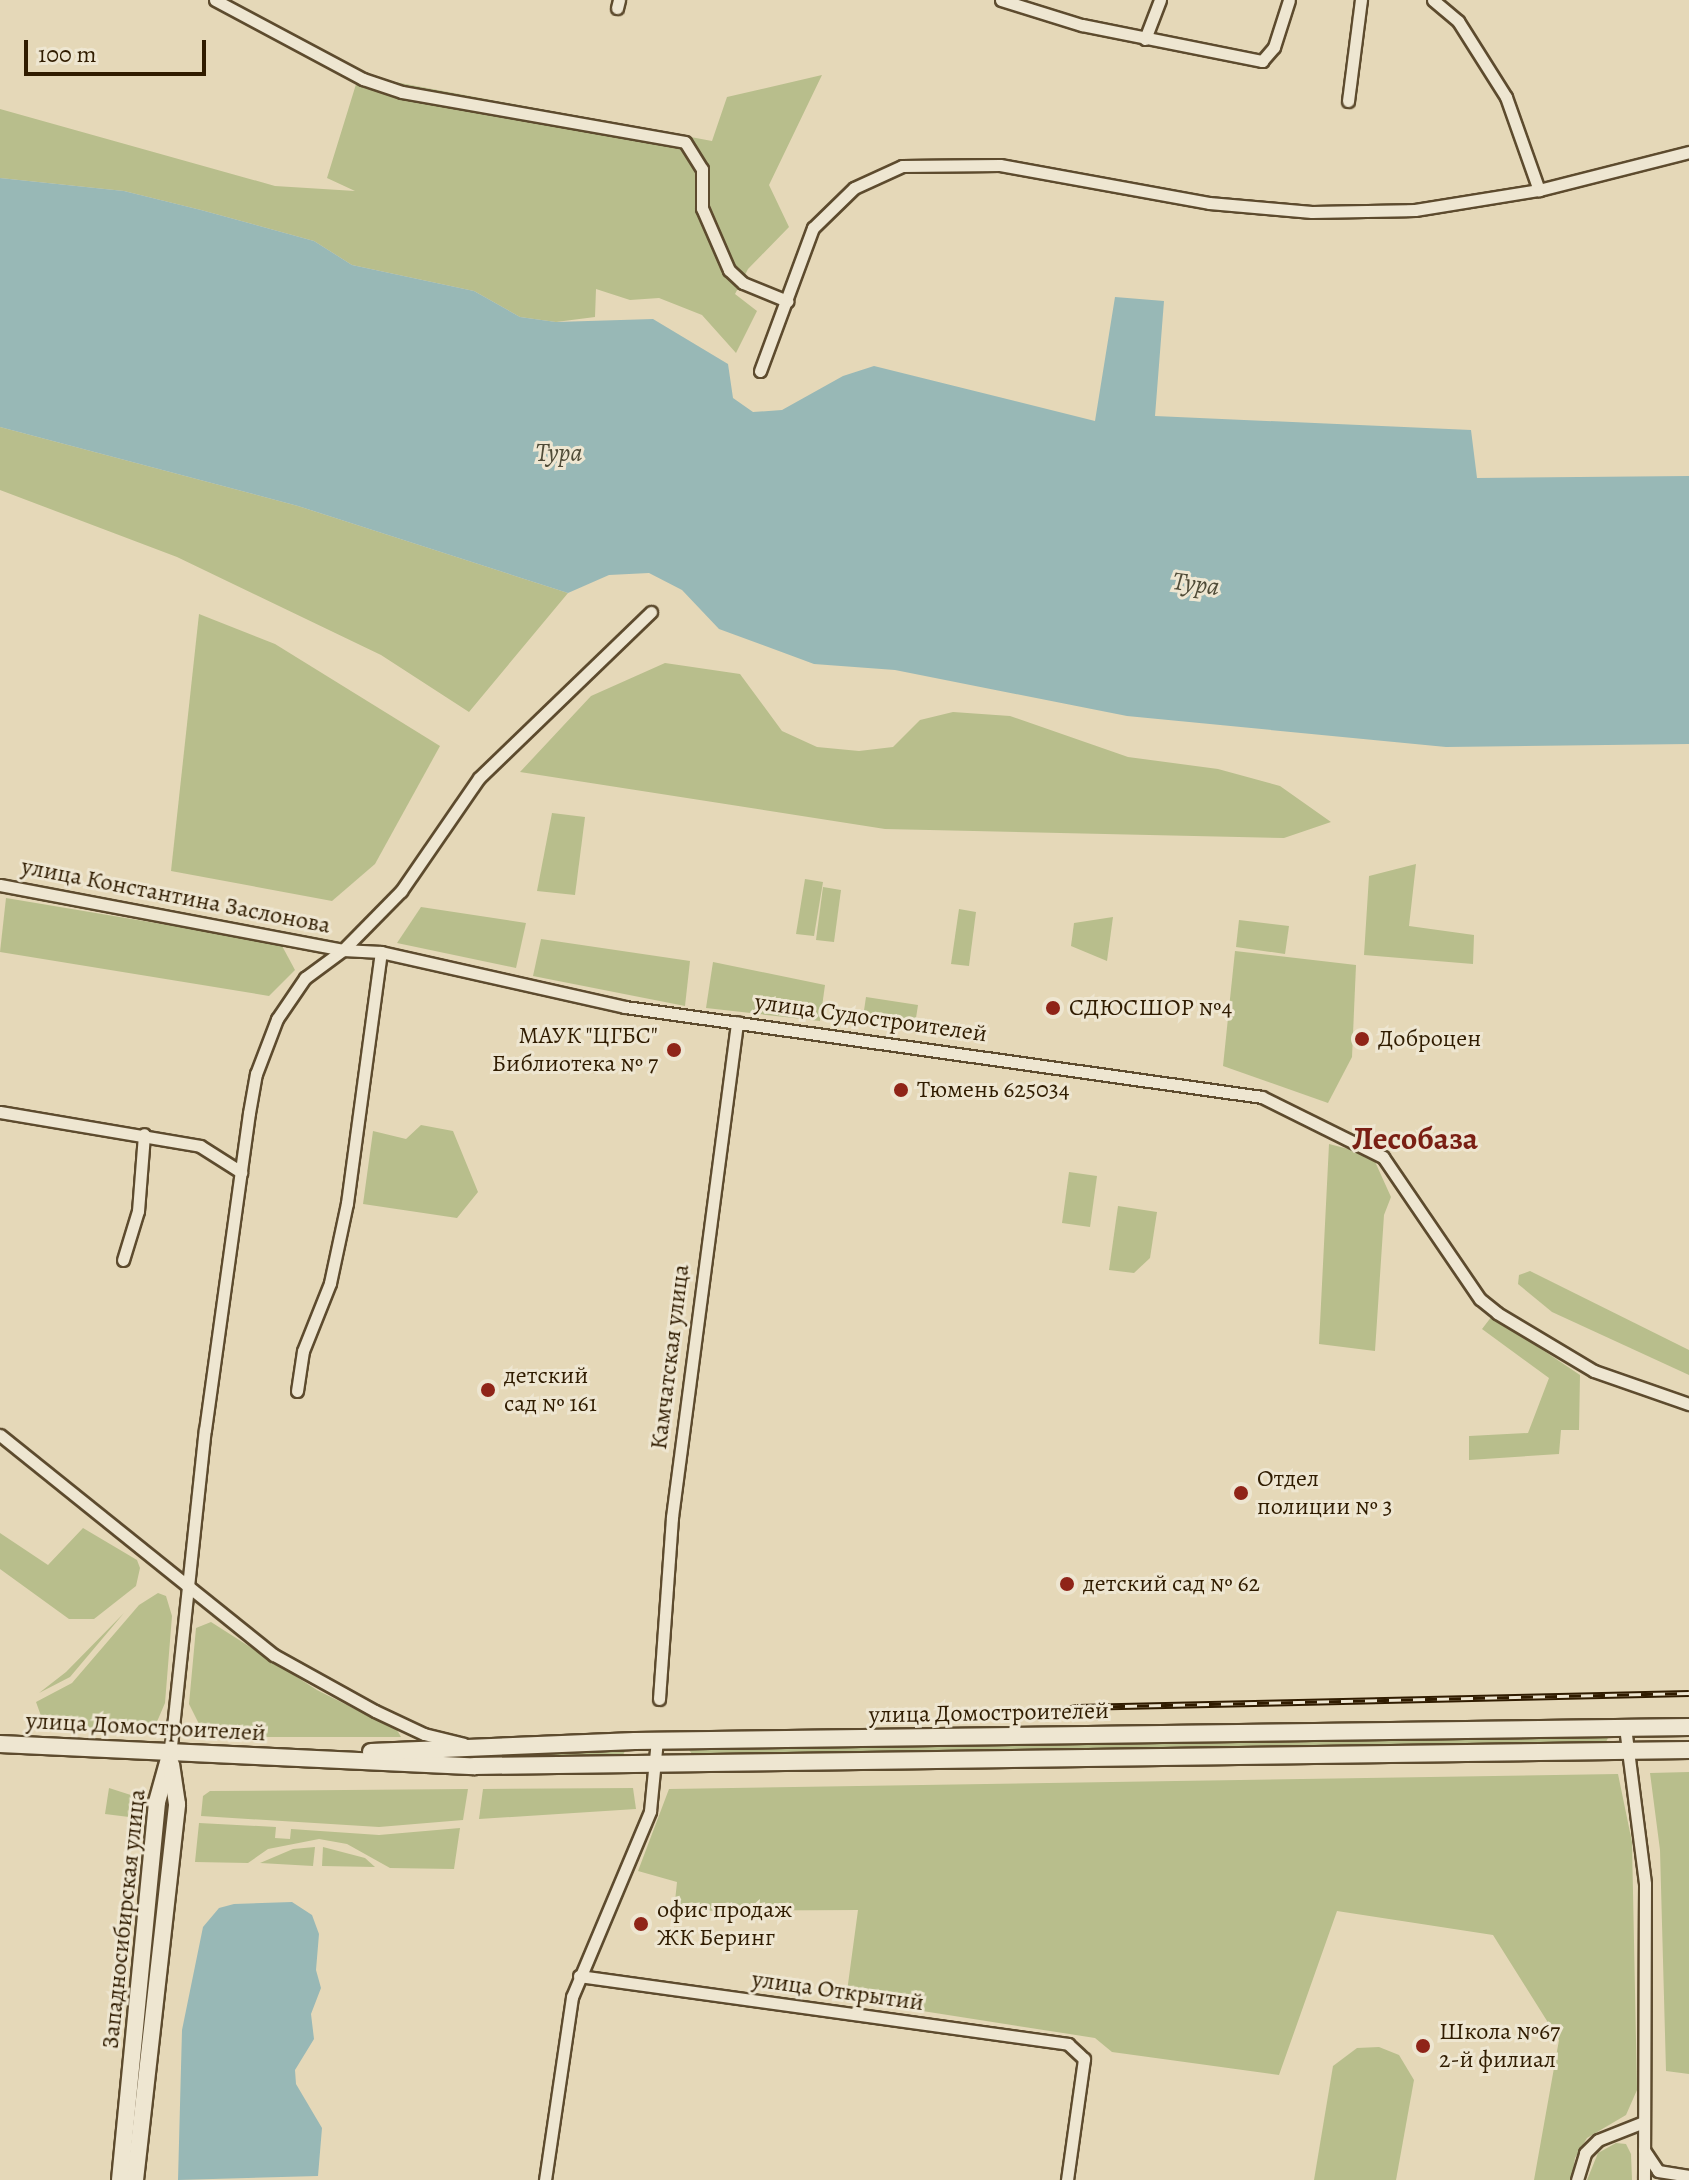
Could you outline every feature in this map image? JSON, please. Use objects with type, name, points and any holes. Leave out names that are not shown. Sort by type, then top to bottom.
[{"type":"main road","name":"улица Домостроителей","points":[[289,1757],[472,1745],[657,1740],[1689,1727]]},
{"type":"main road","name":"улица Домостроителей","points":[[0,1744],[170,1755],[474,1766],[1689,1750]]},
{"type":"main road","name":"Западносибирская улица","points":[[120,2180],[157,1802],[170,1755]]},
{"type":"main road","name":"Западносибирская улица","points":[[135,2180],[177,1804],[170,1755]]},
{"type":"street","points":[[215,0],[363,79],[402,92],[685,142],[702,169],[702,208],[729,270],[743,283],[787,301]]},
{"type":"street","points":[[1001,0],[1145,39],[1262,61],[1274,47],[1289,0]]},
{"type":"street","points":[[1145,39],[1160,0]]},
{"type":"street","points":[[1348,101],[1361,0]]},
{"type":"street","points":[[1433,0],[1458,21],[1506,97],[1539,190]]},
{"type":"street","points":[[760,371],[813,228],[854,188],[902,166],[1000,165],[1209,203],[1312,212],[1415,210],[1539,190],[1689,152]]},
{"type":"street","points":[[170,1755],[187,1585],[241,1172],[256,1074],[277,1019],[305,978],[343,950],[401,891],[479,778],[651,612]]},
{"type":"street","name":"улица Константина Заслонова","points":[[0,885],[343,950]]},
{"type":"street","name":"улица Судостроителей","points":[[343,950],[381,952],[625,1007],[1248,1093],[1300,1113],[1383,1157],[1480,1299],[1497,1313],[1594,1371],[1689,1404]]},
{"type":"street","points":[[297,1391],[303,1351],[330,1283],[347,1203],[381,952]]},
{"type":"street","name":"Камчатская улица","points":[[659,1699],[672,1517],[737,1022]]},
{"type":"street","points":[[0,1112],[144,1134],[200,1146],[241,1172]]},
{"type":"street","points":[[123,1260],[138,1211],[144,1134]]},
{"type":"street","points":[[0,1435],[274,1655],[412,1728],[472,1745]]},
{"type":"street","points":[[1625,1727],[1645,1884],[1641,2123],[1644,2180]]},
{"type":"street","points":[[545,2180],[579,1976],[650,1811],[657,1740]]},
{"type":"street","name":"улица Открытий","points":[[579,1976],[1068,2044],[1084,2059],[1067,2180]]},
{"type":"street","points":[[1577,2180],[1585,2153],[1598,2140],[1641,2123]]},
{"type":"street","points":[[1643,2149],[1658,2171],[1689,2176]]},
{"type":"green space","points":[[822,75],[769,185],[789,227],[748,269],[735,294],[757,311],[736,353],[702,315],[659,298],[630,300],[596,289],[595,317],[556,322],[520,317],[474,291],[352,265],[314,241],[201,210],[124,191],[0,178],[0,109],[275,186],[355,191],[327,178],[357,81],[384,80],[712,141],[727,97]]},
{"type":"green space","points":[[0,427],[298,506],[568,593],[469,712],[381,655],[177,557],[0,490]]},
{"type":"green space","points":[[199,614],[275,644],[440,746],[375,864],[332,901],[171,871]]},
{"type":"green space","points":[[665,663],[740,674],[782,731],[817,747],[859,751],[893,747],[920,720],[953,712],[1010,716],[1128,757],[1218,769],[1280,786],[1331,822],[1284,838],[885,829],[520,772],[591,696]]},
{"type":"green space","points":[[552,813],[585,817],[575,895],[537,891]]},
{"type":"green space","points":[[1416,864],[1409,926],[1474,935],[1473,964],[1364,955],[1369,876]]},
{"type":"green space","points":[[805,879],[823,882],[814,936],[796,934]]},
{"type":"green space","points":[[823,887],[841,890],[834,942],[816,940]]},
{"type":"green space","points":[[6,898],[281,944],[295,970],[269,996],[0,952]]},
{"type":"green space","points":[[421,907],[526,923],[516,968],[397,943]]},
{"type":"green space","points":[[959,909],[976,912],[969,966],[951,964]]},
{"type":"green space","points":[[1113,917],[1107,961],[1071,946],[1074,923]]},
{"type":"green space","points":[[1239,920],[1289,926],[1285,954],[1236,947]]},
{"type":"green space","points":[[541,939],[690,961],[685,1006],[533,976]]},
{"type":"green space","points":[[1235,951],[1356,965],[1352,1057],[1328,1103],[1223,1066]]},
{"type":"green space","points":[[713,962],[825,985],[820,1021],[706,1008]]},
{"type":"green space","points":[[866,997],[918,1005],[914,1031],[862,1024]]},
{"type":"green space","points":[[421,1125],[453,1131],[478,1192],[457,1218],[363,1204],[373,1131],[406,1139]]},
{"type":"green space","points":[[1329,1144],[1372,1155],[1391,1197],[1384,1215],[1375,1351],[1319,1344]]},
{"type":"green space","points":[[1069,1172],[1097,1176],[1090,1227],[1062,1223]]},
{"type":"green space","points":[[1118,1206],[1157,1212],[1150,1258],[1134,1273],[1109,1270]]},
{"type":"green space","points":[[1530,1271],[1689,1350],[1689,1375],[1552,1312],[1518,1284],[1519,1275]]},
{"type":"green space","points":[[1492,1316],[1580,1375],[1579,1430],[1561,1430],[1559,1454],[1469,1460],[1469,1436],[1528,1433],[1549,1378],[1482,1329]]},
{"type":"green space","points":[[83,1528],[137,1560],[140,1568],[136,1586],[94,1619],[69,1619],[0,1569],[0,1533],[48,1565]]},
{"type":"green space","points":[[158,1593],[166,1596],[172,1616],[165,1703],[156,1724],[144,1731],[127,1732],[45,1727],[36,1702],[72,1683],[139,1605]]},
{"type":"green space","points":[[124,1613],[70,1677],[39,1693],[66,1672]]},
{"type":"green space","points":[[211,1622],[317,1690],[397,1730],[401,1737],[223,1737],[203,1732],[189,1704],[196,1628]]},
{"type":"green space","points":[[1608,1738],[1605,1744],[693,1755],[689,1750]]},
{"type":"green space","points":[[626,1749],[623,1755],[496,1755],[496,1751]]},
{"type":"green space","points":[[1689,1772],[1689,2074],[1666,2071],[1660,1850],[1650,1773]]},
{"type":"green space","points":[[1618,1774],[1632,1842],[1637,2090],[1626,2115],[1587,2138],[1575,2158],[1572,2180],[1534,2180],[1559,2040],[1493,1935],[1337,1911],[1279,2075],[1112,2052],[1095,2038],[846,1999],[858,1910],[674,1911],[677,1882],[638,1871],[669,1789]]},
{"type":"green space","points":[[109,1788],[137,1797],[137,1818],[105,1814]]},
{"type":"green space","points":[[633,1788],[636,1809],[479,1819],[483,1789]]},
{"type":"green space","points":[[468,1789],[463,1820],[379,1827],[201,1816],[203,1796],[210,1791]]},
{"type":"green space","points":[[199,1823],[276,1827],[275,1838],[290,1839],[291,1829],[379,1835],[460,1828],[454,1869],[390,1868],[347,1844],[319,1839],[268,1849],[248,1863],[195,1862]]},
{"type":"green space","points":[[315,1847],[313,1866],[260,1863],[293,1849]]},
{"type":"green space","points":[[323,1847],[365,1858],[375,1867],[322,1866]]},
{"type":"green space","points":[[1379,2047],[1399,2055],[1414,2080],[1396,2180],[1314,2180],[1333,2066],[1357,2048]]},
{"type":"green space","points":[[1616,2143],[1626,2144],[1631,2154],[1632,2180],[1587,2180],[1598,2153]]},
{"type":"water","name":"Тура","points":[[0,178],[124,191],[201,210],[314,241],[352,265],[474,291],[520,317],[556,322],[653,319],[728,364],[733,398],[753,412],[782,410],[843,376],[874,366],[1095,421],[1115,297],[1164,301],[1155,416],[1471,430],[1477,478],[1689,476],[1689,744],[1446,747],[1127,716],[895,670],[814,664],[719,629],[682,590],[649,573],[609,575],[568,593],[298,506],[0,427]]},
{"type":"water","points":[[292,1902],[312,1915],[319,1934],[316,1970],[321,1988],[311,2014],[314,2039],[295,2070],[296,2084],[322,2128],[318,2176],[178,2180],[182,2030],[203,1927],[219,1908],[234,1904]]},
{"type":"railway","points":[[1037,1713],[1077,1707],[1689,1693]]},
{"type":"place","name":"СДЮСШОР №4","points":[[1053,1008]]},
{"type":"place","name":"Доброцен","points":[[1362,1039]]},
{"type":"place","name":"МАУК \"ЦГБС\" Библиотека № 7","points":[[674,1050]]},
{"type":"place","name":"Тюмень 625034","points":[[901,1090]]},
{"type":"place","name":"детский сад № 161","points":[[488,1390]]},
{"type":"place","name":"Отдел полиции № 3","points":[[1241,1493]]},
{"type":"place","name":"детский сад № 62","points":[[1067,1584]]},
{"type":"place","name":"офис продаж ЖК Беринг","points":[[641,1924]]},
{"type":"place","name":"Школа №67 2-й филиал","points":[[1423,2046]]},
{"type":"district","name":"Лесобаза","points":[[1415,1138]]}]
